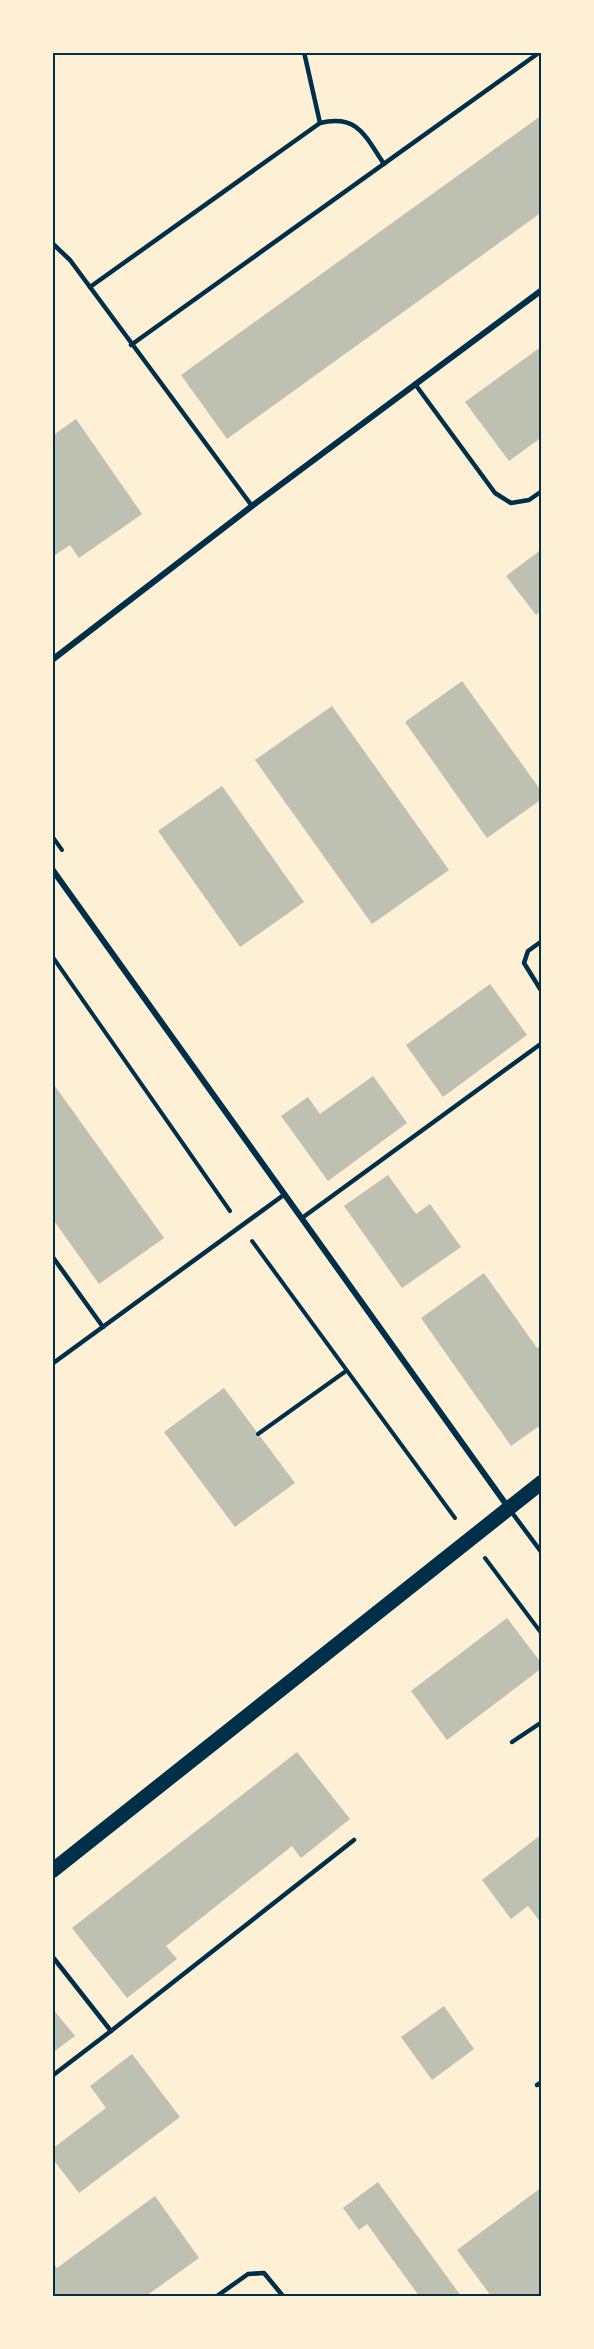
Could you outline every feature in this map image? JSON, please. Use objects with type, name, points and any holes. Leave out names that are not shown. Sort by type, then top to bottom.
[{"type":"main road","points":[[52,1871],[542,1482]]},
{"type":"street","points":[[52,660],[252,506],[542,290]]},
{"type":"street","points":[[52,869],[508,1508]]},
{"type":"lane","points":[[304,52],[320,123]]},
{"type":"lane","points":[[131,345],[540,52]]},
{"type":"lane","points":[[90,287],[320,123],[338,119],[352,123],[363,133],[384,164]]},
{"type":"lane","points":[[52,243],[70,260],[252,506]]},
{"type":"lane","points":[[415,384],[495,493],[511,503],[529,500],[542,491]]},
{"type":"lane","points":[[542,941],[528,951],[524,963],[542,992]]},
{"type":"lane","points":[[302,1218],[542,1043]]},
{"type":"lane","points":[[52,1364],[285,1194]]},
{"type":"lane","points":[[52,1256],[103,1327]]},
{"type":"lane","points":[[508,1508],[542,1553]]},
{"type":"lane","points":[[512,1742],[542,1722]]},
{"type":"lane","points":[[52,2076],[354,1840]]},
{"type":"lane","points":[[52,1956],[111,2031]]},
{"type":"lane","points":[[217,2296],[248,2274],[264,2273],[283,2296]]},
{"type":"path","points":[[52,956],[241,1226],[542,1634]]},
{"type":"path","points":[[258,1434],[346,1371]]},
{"type":"building","points":[[542,115],[542,212],[227,439],[181,375]]},
{"type":"building","points":[[542,346],[542,437],[509,461],[465,402]]},
{"type":"building","points":[[76,419],[142,514],[79,558],[70,545],[52,557],[52,436]]},
{"type":"building","points":[[542,549],[542,610],[536,615],[506,576]]},
{"type":"building","points":[[462,681],[542,792],[542,799],[487,838],[405,722]]},
{"type":"building","points":[[332,706],[449,870],[372,924],[255,760]]},
{"type":"building","points":[[222,786],[304,902],[240,947],[158,831]]},
{"type":"building","points":[[490,984],[527,1035],[443,1097],[406,1045]]},
{"type":"building","points":[[373,1076],[407,1123],[328,1181],[281,1116],[308,1097],[320,1114]]},
{"type":"building","points":[[52,1082],[164,1238],[99,1284],[52,1218]]},
{"type":"building","points":[[388,1175],[416,1214],[430,1204],[461,1247],[402,1288],[344,1206]]},
{"type":"building","points":[[484,1273],[537,1348],[542,1345],[542,1424],[511,1446],[421,1318]]},
{"type":"building","points":[[224,1388],[295,1483],[235,1527],[164,1432]]},
{"type":"building","points":[[507,1618],[542,1664],[542,1668],[447,1740],[411,1691]]},
{"type":"building","points":[[297,1752],[350,1819],[301,1858],[292,1846],[166,1946],[177,1959],[127,1998],[72,1928]]},
{"type":"building","points":[[542,1834],[542,1924],[528,1906],[511,1919],[482,1880]]},
{"type":"building","points":[[444,2006],[474,2049],[432,2080],[401,2037]]},
{"type":"building","points":[[52,2008],[75,2036],[52,2053]]},
{"type":"building","points":[[132,2054],[180,2117],[79,2193],[52,2158],[52,2149],[106,2108],[90,2086]]},
{"type":"building","points":[[378,2182],[461,2296],[419,2296],[367,2224],[359,2230],[343,2208]]},
{"type":"building","points":[[542,2187],[542,2296],[491,2296],[457,2250]]},
{"type":"building","points":[[155,2196],[199,2258],[146,2296],[52,2296],[52,2262],[57,2268]]}]
